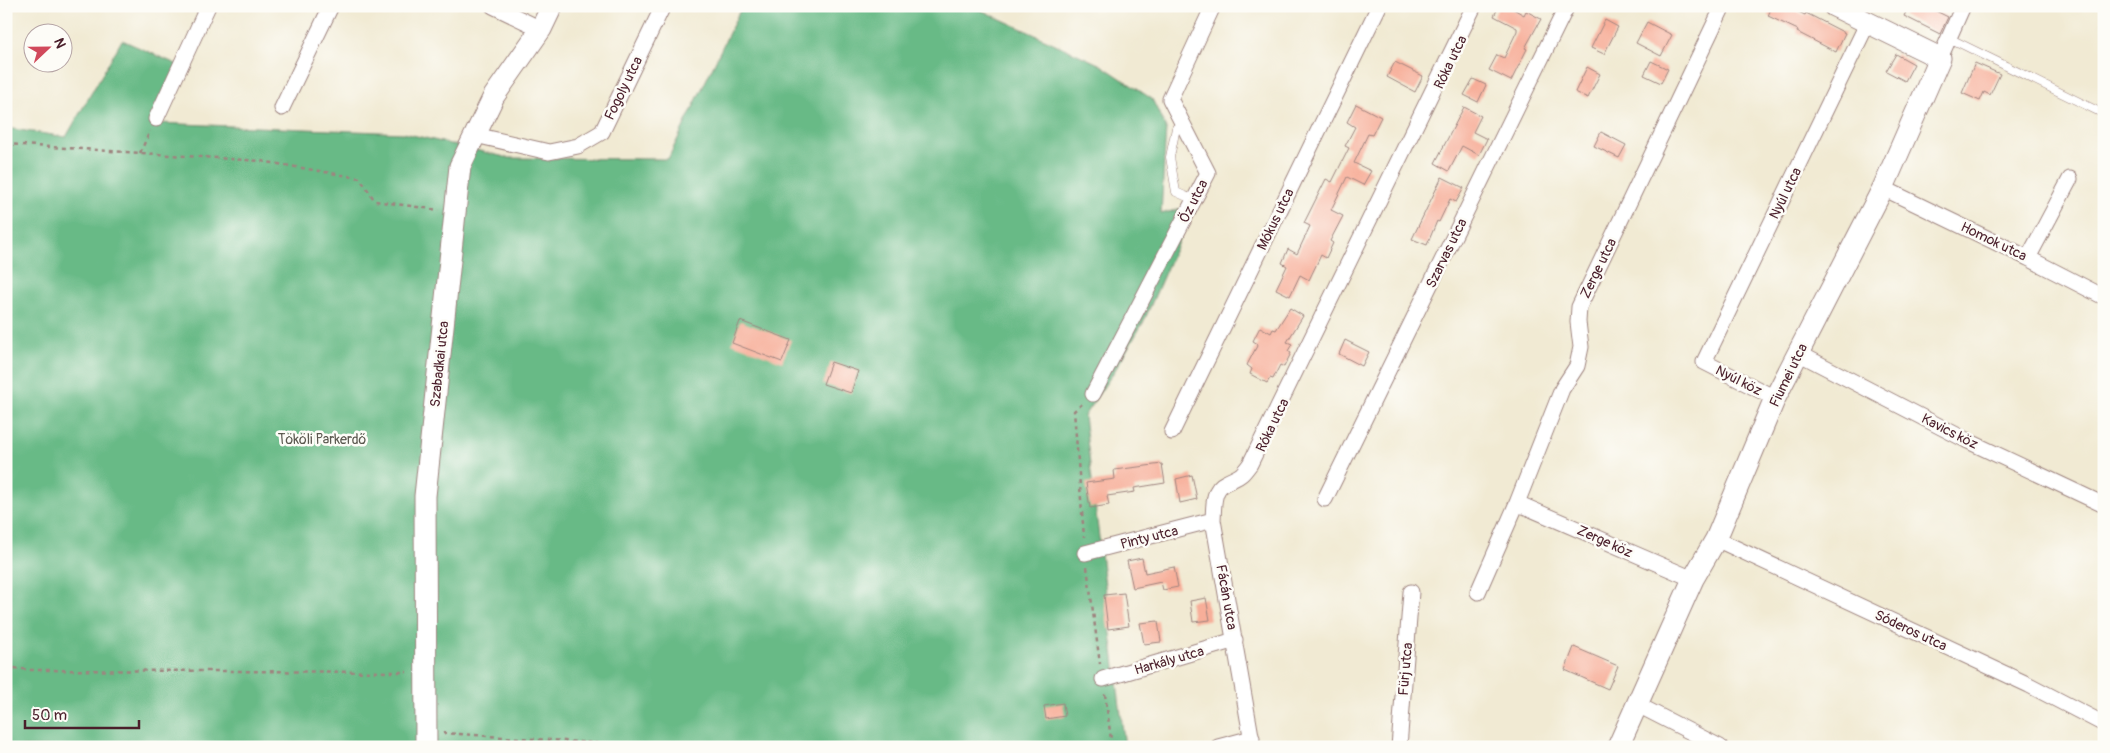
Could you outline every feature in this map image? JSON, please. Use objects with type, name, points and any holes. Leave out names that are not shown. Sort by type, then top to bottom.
[{"type":"street","points":[[156,119],[208,6]]},
{"type":"street","points":[[282,108],[332,6]]},
{"type":"street","points":[[493,6],[541,29]]},
{"type":"street","name":"Szabadkai utca","points":[[426,739],[425,496],[460,166],[494,96],[541,29],[552,6]]},
{"type":"street","name":"Fogoly utca","points":[[476,135],[549,152],[578,146],[602,132],[663,6]]},
{"type":"street","name":"Őz utca","points":[[1093,394],[1208,173],[1170,99],[1213,6]]},
{"type":"street","name":"Mókus utca","points":[[1172,432],[1379,6]]},
{"type":"street","name":"Róka utca","points":[[1250,464],[1252,465],[1475,6]]},
{"type":"street","name":"Szarvas utca","points":[[1325,499],[1567,6]]},
{"type":"street","name":"Zerge utca","points":[[1478,592],[1517,503],[1562,389],[1577,366],[1581,347],[1578,322],[1579,306],[1723,6]]},
{"type":"street","points":[[1834,6],[1867,24],[1940,58]]},
{"type":"street","name":"Fiumei utca","points":[[1618,747],[1694,580],[1716,539],[1775,398],[1883,188],[1963,6]]},
{"type":"street","name":"Nyúl utca","points":[[1704,362],[1867,24]]},
{"type":"street","points":[[2028,258],[2070,179]]},
{"type":"street","name":"Homok utca","points":[[1883,188],[2104,297]]},
{"type":"street","name":"Kavics köz","points":[[1798,353],[1966,440],[2104,505]]},
{"type":"street","name":"Nyúl köz","points":[[1704,362],[1775,398]]},
{"type":"street","name":"Fácán utca","points":[[1250,464],[1236,480],[1223,483],[1216,492],[1213,520],[1253,742]]},
{"type":"street","name":"Zerge köz","points":[[1517,503],[1694,580]]},
{"type":"street","name":"Pinty utca","points":[[1085,553],[1213,520]]},
{"type":"street","name":"Sóderos utca","points":[[1716,539],[2029,685],[2104,724]]},
{"type":"street","name":"Fürj utca","points":[[1399,747],[1411,592]]},
{"type":"street","name":"Harkály utca","points":[[1103,680],[1235,640]]},
{"type":"street","points":[[1638,705],[1720,747]]},
{"type":"street","points":[[1218,747],[1253,742]]},
{"type":"lane","points":[[1949,38],[2104,114]]},
{"type":"lane","points":[[1183,125],[1176,128],[1170,157],[1176,192],[1194,200]]},
{"type":"path","points":[[140,152],[156,119]]},
{"type":"path","points":[[6,144],[261,161],[360,178],[375,201],[455,212]]},
{"type":"path","points":[[6,667],[31,670],[426,672]]},
{"type":"path","points":[[426,739],[656,747]]},
{"type":"green space","name":"Tököli Parkerdő","points":[[742,6],[972,6],[1101,65],[1152,99],[1166,128],[1161,214],[1194,205],[1144,321],[1115,370],[1084,416],[1125,747],[6,747],[6,128],[66,137],[122,40],[183,67],[157,123],[404,133],[509,158],[668,159]]},
{"type":"building","points":[[1499,6],[1508,6],[1524,15],[1526,11],[1541,19],[1525,48],[1527,49],[1511,81],[1489,70],[1497,55],[1504,58],[1517,31],[1517,28],[1494,16]]},
{"type":"building","points":[[1772,6],[1786,6],[1805,15],[1806,13],[1845,33],[1836,52],[1797,32],[1798,30],[1768,16]]},
{"type":"building","points":[[1909,6],[1926,6],[1948,17],[1940,34],[1904,16]]},
{"type":"building","points":[[1605,20],[1618,27],[1604,54],[1591,48]]},
{"type":"building","points":[[1647,22],[1672,35],[1661,56],[1636,43]]},
{"type":"building","points":[[1896,54],[1914,64],[1905,81],[1886,71]]},
{"type":"building","points":[[1651,61],[1668,69],[1661,83],[1644,75]]},
{"type":"building","points":[[1395,62],[1423,76],[1415,92],[1387,77]]},
{"type":"building","points":[[1975,63],[2000,74],[1990,95],[1984,92],[1980,101],[1962,93]]},
{"type":"building","points":[[1587,67],[1600,74],[1588,98],[1575,92]]},
{"type":"building","points":[[1473,79],[1486,85],[1478,102],[1464,95]]},
{"type":"building","points":[[1356,104],[1381,117],[1372,135],[1368,134],[1354,163],[1371,171],[1363,185],[1347,177],[1331,210],[1343,216],[1330,241],[1333,243],[1326,258],[1321,255],[1309,280],[1300,275],[1290,296],[1276,289],[1287,266],[1282,263],[1288,249],[1297,254],[1310,226],[1304,223],[1326,179],[1332,182],[1349,148],[1345,146],[1355,127],[1347,122]]},
{"type":"building","points":[[1464,107],[1481,116],[1473,132],[1487,139],[1479,155],[1462,146],[1449,171],[1435,163]]},
{"type":"building","points":[[1601,132],[1626,145],[1619,158],[1594,146]]},
{"type":"building","points":[[1442,177],[1464,188],[1456,202],[1450,199],[1439,222],[1437,221],[1427,245],[1412,239]]},
{"type":"building","points":[[1290,308],[1303,316],[1287,342],[1292,344],[1288,351],[1291,353],[1284,367],[1280,365],[1273,379],[1270,378],[1267,383],[1250,374],[1252,369],[1247,365],[1258,344],[1253,341],[1260,327],[1271,333],[1273,329],[1276,330]]},
{"type":"building","points":[[740,321],[791,340],[782,362],[732,343]]},
{"type":"building","points":[[1345,340],[1369,352],[1362,366],[1339,354]]},
{"type":"building","points":[[831,362],[858,371],[851,393],[823,384]]},
{"type":"building","points":[[1162,464],[1165,483],[1134,488],[1135,492],[1107,496],[1109,505],[1090,508],[1086,483],[1115,479],[1114,470]]},
{"type":"building","points":[[1192,475],[1197,499],[1180,503],[1176,479]]},
{"type":"building","points":[[1142,558],[1145,573],[1174,567],[1178,587],[1163,590],[1161,582],[1133,588],[1127,561]]},
{"type":"building","points":[[1124,593],[1129,626],[1108,629],[1104,595]]},
{"type":"building","points":[[1206,598],[1210,620],[1193,622],[1190,601]]},
{"type":"building","points":[[1158,621],[1161,642],[1144,644],[1140,623]]},
{"type":"building","points":[[1574,647],[1618,666],[1608,689],[1565,670]]},
{"type":"building","points":[[1063,703],[1065,716],[1046,719],[1044,706]]}]
